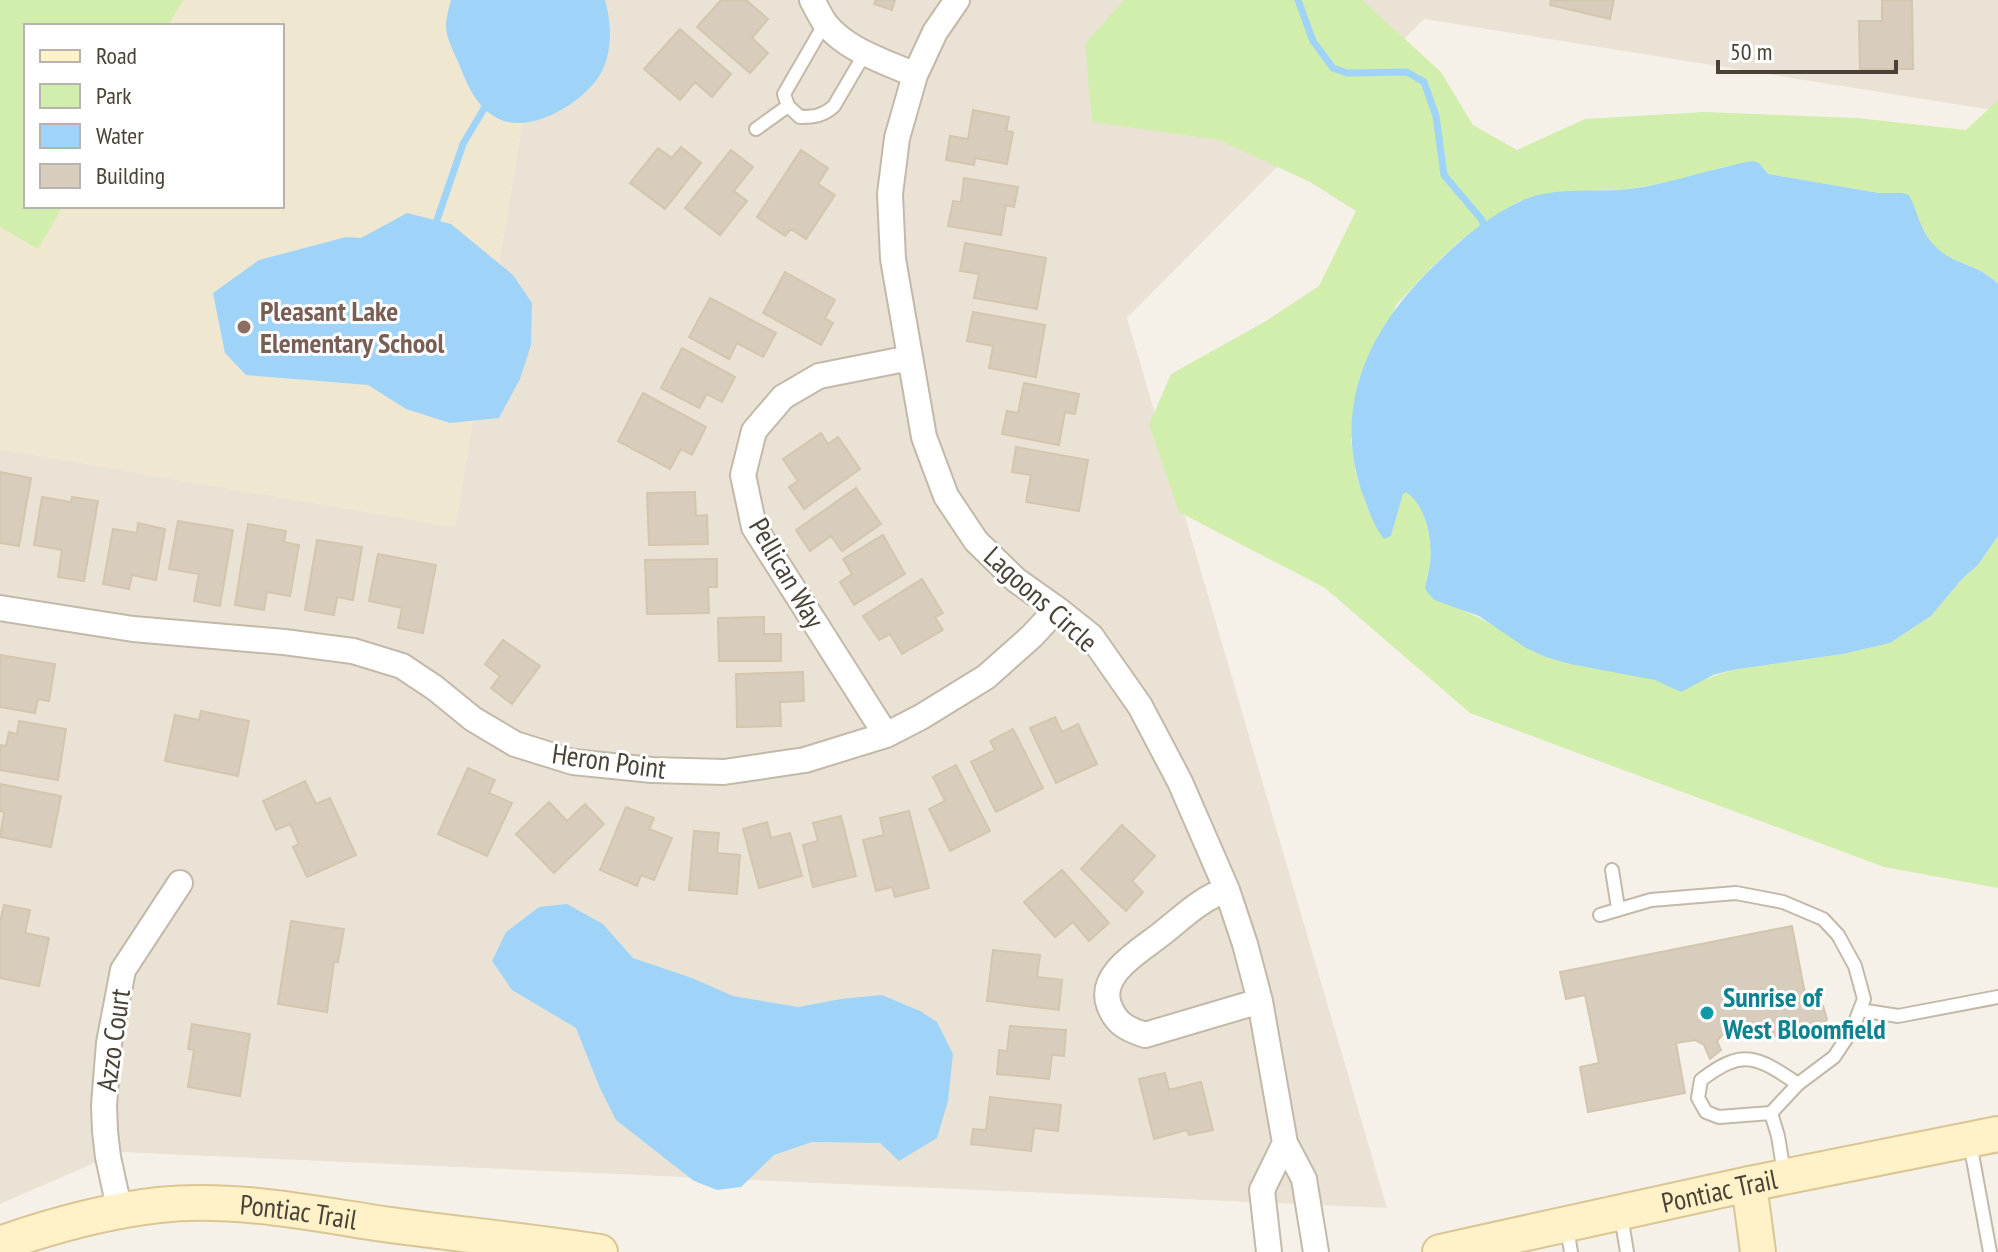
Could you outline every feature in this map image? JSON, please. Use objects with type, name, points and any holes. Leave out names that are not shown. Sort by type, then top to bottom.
[{"type":"main road","name":"Pontiac Trail","points":[[1440,1252],[1569,1238],[1621,1213],[1785,1176],[1984,1137]]},
{"type":"main road","points":[[1749,1184],[1758,1252]]},
{"type":"main road","name":"Pontiac Trail","points":[[0,1244],[49,1227],[120,1212],[161,1205],[216,1204],[299,1212],[463,1244],[600,1252]]},
{"type":"street","points":[[812,0],[825,23],[842,38],[865,53],[915,75]]},
{"type":"street","name":"Lagoons Circle","points":[[957,0],[935,32],[915,75],[897,138],[890,194],[893,259],[924,437],[946,496],[976,541],[1016,580],[1091,636],[1140,706],[1180,782],[1227,890],[1260,1001],[1285,1143],[1304,1179],[1316,1252]]},
{"type":"street","name":"Pellican Way","points":[[886,735],[754,527],[743,475],[754,431],[783,397],[819,376],[910,358]]},
{"type":"street","name":"Heron Point","points":[[0,608],[133,629],[353,651],[402,666],[473,719],[515,744],[573,762],[652,770],[724,772],[805,760],[886,735],[986,677],[1057,609]]},
{"type":"street","name":"Azzo Court","points":[[120,1212],[105,1131],[109,1043],[123,970],[180,883]]},
{"type":"street","points":[[1227,890],[1210,895],[1132,957],[1109,982],[1107,998],[1115,1020],[1129,1030],[1145,1035],[1260,1001]]},
{"type":"street","points":[[1269,1252],[1262,1190],[1285,1143]]},
{"type":"lane","points":[[825,23],[784,94],[788,106],[800,117],[827,113],[865,53]]},
{"type":"lane","points":[[756,129],[788,106]]},
{"type":"lane","points":[[1612,870],[1618,908]]},
{"type":"lane","points":[[1600,915],[1651,900],[1736,893],[1783,902],[1823,919],[1838,935],[1855,966],[1864,999],[1852,1030],[1834,1057],[1798,1084],[1771,1113],[1719,1117],[1706,1112],[1698,1098],[1701,1080],[1725,1062],[1748,1058],[1773,1067],[1798,1084]]},
{"type":"lane","points":[[1860,1010],[1898,1016],[1998,997]]},
{"type":"lane","points":[[1771,1113],[1785,1176]]},
{"type":"lane","points":[[1984,1137],[1990,1252]]},
{"type":"lane","points":[[1621,1213],[1627,1252]]},
{"type":"shaded area","name":"Pleasant Lake Elementary School","points":[[0,0],[543,0],[455,527],[0,449]]},
{"type":"shaded area","points":[[543,0],[1998,0],[1998,111],[1424,19],[1127,318],[1387,1208],[120,1152],[0,1204],[0,449],[455,527]]},
{"type":"green space","points":[[0,0],[183,0],[169,24],[24,24],[24,208],[62,208],[38,249],[0,227]]},
{"type":"green space","points":[[1124,0],[1362,0],[1441,72],[1473,125],[1517,150],[1585,119],[1704,112],[1857,118],[1966,130],[1998,100],[1998,284],[1934,246],[1902,193],[1879,193],[1768,174],[1759,163],[1727,166],[1670,182],[1628,189],[1562,192],[1520,201],[1458,242],[1396,305],[1351,439],[1356,475],[1380,534],[1391,536],[1406,491],[1419,505],[1429,534],[1431,554],[1426,582],[1434,600],[1481,619],[1544,656],[1650,678],[1675,689],[1732,670],[1843,654],[1890,643],[1931,616],[1978,565],[1998,536],[1998,888],[1884,867],[1470,713],[1325,588],[1179,512],[1149,425],[1171,374],[1266,321],[1319,286],[1356,211],[1310,182],[1219,140],[1092,122],[1085,44]]},
{"type":"water","points":[[451,0],[605,0],[610,40],[603,69],[579,98],[552,114],[524,123],[497,118],[483,108],[473,94],[451,46],[446,26]]},
{"type":"water","points":[[1753,161],[1759,163],[1768,174],[1879,193],[1909,195],[1922,227],[1941,252],[1982,272],[1998,284],[1998,536],[1978,565],[1931,616],[1890,643],[1843,654],[1732,670],[1713,675],[1681,692],[1655,680],[1546,657],[1526,648],[1479,616],[1434,600],[1425,589],[1430,544],[1427,524],[1419,505],[1406,492],[1403,494],[1391,536],[1384,539],[1373,522],[1353,457],[1355,394],[1377,337],[1394,311],[1457,244],[1521,201],[1546,193],[1645,187]]},
{"type":"water","points":[[407,213],[451,224],[513,275],[532,303],[531,345],[520,379],[499,418],[450,423],[406,409],[368,385],[246,375],[225,353],[213,293],[259,260],[346,237],[361,238]]},
{"type":"water","points":[[567,904],[603,924],[633,958],[733,996],[798,1007],[882,995],[920,1011],[937,1022],[953,1054],[948,1101],[937,1138],[899,1161],[880,1143],[812,1142],[774,1155],[741,1187],[717,1190],[694,1181],[616,1120],[576,1028],[512,990],[492,961],[506,932],[539,907]]},
{"type":"building","points":[[721,0],[746,0],[768,19],[752,38],[768,53],[750,73],[697,27]]},
{"type":"building","points":[[876,0],[895,0],[892,10],[874,4]]},
{"type":"building","points":[[1551,0],[1614,0],[1610,19],[1550,5]]},
{"type":"building","points":[[1882,0],[1912,0],[1913,69],[1860,69],[1859,21],[1882,21]]},
{"type":"building","points":[[680,29],[731,74],[712,97],[695,82],[680,100],[644,69]]},
{"type":"building","points":[[973,110],[1009,117],[1006,131],[1013,132],[1007,164],[975,158],[974,165],[946,160],[950,136],[968,139]]},
{"type":"building","points":[[681,147],[701,163],[665,209],[630,183],[658,148],[672,158]]},
{"type":"building","points":[[731,150],[753,167],[734,191],[747,201],[720,235],[685,208]]},
{"type":"building","points":[[801,150],[828,168],[818,184],[835,195],[806,239],[791,229],[785,236],[757,217]]},
{"type":"building","points":[[964,178],[1018,187],[1014,207],[1006,205],[1001,235],[948,226],[953,201],[961,202]]},
{"type":"building","points":[[965,243],[1046,258],[1037,309],[974,298],[979,274],[960,271]]},
{"type":"building","points":[[785,272],[835,300],[825,318],[833,323],[821,345],[763,313]]},
{"type":"building","points":[[710,298],[776,333],[763,357],[737,343],[729,359],[689,337]]},
{"type":"building","points":[[973,312],[1045,325],[1036,377],[989,368],[993,346],[967,341]]},
{"type":"building","points":[[682,348],[735,377],[722,402],[707,394],[699,408],[661,388]]},
{"type":"building","points":[[1024,383],[1079,394],[1075,414],[1065,412],[1059,445],[1002,434],[1007,411],[1018,413]]},
{"type":"building","points":[[643,393],[706,427],[692,455],[681,449],[670,469],[618,441]]},
{"type":"building","points":[[821,433],[828,444],[838,437],[860,469],[804,509],[789,487],[798,481],[783,459]]},
{"type":"building","points":[[1016,447],[1088,460],[1079,511],[1026,502],[1031,475],[1012,472]]},
{"type":"building","points":[[0,472],[31,478],[19,546],[0,543]]},
{"type":"building","points":[[856,488],[881,524],[842,551],[831,536],[810,551],[796,530]]},
{"type":"building","points":[[695,492],[696,516],[707,515],[708,544],[649,545],[647,493]]},
{"type":"building","points":[[42,497],[71,502],[72,497],[98,501],[84,581],[58,577],[62,550],[34,545]]},
{"type":"building","points":[[178,521],[233,530],[220,606],[194,601],[199,574],[169,569]]},
{"type":"building","points":[[138,523],[165,529],[156,580],[132,575],[129,589],[103,584],[113,529],[137,533]]},
{"type":"building","points":[[248,524],[286,531],[284,542],[299,545],[290,596],[267,592],[264,610],[235,605]]},
{"type":"building","points":[[883,535],[905,574],[854,605],[840,582],[852,574],[843,559]]},
{"type":"building","points":[[317,540],[362,547],[353,600],[337,597],[334,615],[305,610]]},
{"type":"building","points":[[378,554],[436,565],[423,633],[398,628],[402,608],[369,601]]},
{"type":"building","points":[[717,559],[717,587],[708,587],[709,613],[647,614],[645,560]]},
{"type":"building","points":[[922,579],[943,613],[935,617],[943,630],[902,654],[890,634],[879,640],[863,616]]},
{"type":"building","points":[[764,617],[764,634],[781,634],[781,661],[719,661],[718,618]]},
{"type":"building","points":[[503,640],[540,666],[512,704],[491,688],[500,676],[485,664]]},
{"type":"building","points":[[0,655],[55,664],[49,701],[38,699],[35,713],[0,707]]},
{"type":"building","points":[[803,672],[804,701],[780,702],[781,726],[737,727],[736,674]]},
{"type":"building","points":[[201,711],[249,721],[238,776],[165,761],[175,715],[199,720]]},
{"type":"building","points":[[1055,717],[1062,732],[1078,724],[1097,764],[1056,783],[1030,728]]},
{"type":"building","points":[[19,721],[66,729],[58,780],[0,770],[0,745],[6,746],[9,732],[17,734]]},
{"type":"building","points":[[1013,729],[1043,788],[996,812],[971,762],[995,750],[990,741]]},
{"type":"building","points":[[956,765],[990,831],[950,851],[929,809],[945,801],[933,777]]},
{"type":"building","points":[[468,768],[495,780],[489,793],[512,803],[487,856],[438,834]]},
{"type":"building","points":[[305,781],[316,804],[330,798],[356,855],[307,877],[293,847],[299,844],[290,824],[276,830],[263,801]]},
{"type":"building","points":[[0,784],[61,796],[51,847],[0,837],[4,812],[0,811]]},
{"type":"building","points":[[549,802],[567,821],[585,804],[604,824],[554,873],[516,834]]},
{"type":"building","points":[[626,807],[654,818],[649,829],[672,838],[654,880],[641,875],[637,886],[600,870]]},
{"type":"building","points":[[909,811],[929,888],[895,897],[892,887],[876,891],[863,840],[884,835],[880,818]]},
{"type":"building","points":[[841,816],[856,876],[813,887],[803,845],[818,841],[813,823]]},
{"type":"building","points":[[767,822],[771,838],[790,833],[802,876],[759,888],[743,829]]},
{"type":"building","points":[[1122,825],[1155,856],[1132,881],[1143,892],[1126,911],[1081,869]]},
{"type":"building","points":[[694,831],[719,833],[717,853],[740,855],[737,894],[689,890]]},
{"type":"building","points":[[1062,870],[1109,923],[1089,941],[1073,922],[1055,937],[1024,902]]},
{"type":"building","points":[[4,905],[30,910],[25,933],[49,938],[39,986],[0,978],[0,922]]},
{"type":"building","points":[[291,921],[344,929],[338,962],[334,962],[327,1012],[278,1004]]},
{"type":"building","name":"Sunrise of West Bloomfield","points":[[1792,926],[1806,999],[1813,997],[1823,1006],[1827,1019],[1819,1032],[1805,1035],[1797,1031],[1767,1038],[1764,1026],[1722,1035],[1717,1041],[1721,1050],[1710,1059],[1704,1045],[1695,1040],[1676,1043],[1685,1093],[1588,1112],[1580,1067],[1599,1063],[1585,995],[1566,999],[1560,972]]},
{"type":"building","points":[[993,950],[1040,955],[1037,977],[1062,980],[1059,1010],[987,1001]]},
{"type":"building","points":[[192,1024],[250,1034],[240,1096],[188,1087],[194,1050],[188,1049]]},
{"type":"building","points":[[1010,1026],[1066,1030],[1064,1056],[1052,1055],[1049,1079],[997,1074],[999,1050],[1007,1051]]},
{"type":"building","points":[[1165,1073],[1169,1090],[1201,1082],[1213,1130],[1189,1135],[1187,1130],[1154,1139],[1139,1079]]},
{"type":"building","points":[[990,1097],[1061,1105],[1058,1131],[1034,1128],[1031,1151],[971,1144],[973,1129],[986,1130]]},
{"type":"waterway","points":[[1298,0],[1313,41],[1333,68],[1347,73],[1407,72],[1424,82],[1436,116],[1444,175],[1483,224]]},
{"type":"waterway","points":[[437,220],[463,144],[485,107]]},
{"type":"place","name":"Pleasant Lake Elementary School","points":[[244,327]]},
{"type":"place","name":"Sunrise of West Bloomfield","points":[[1707,1013]]}]
